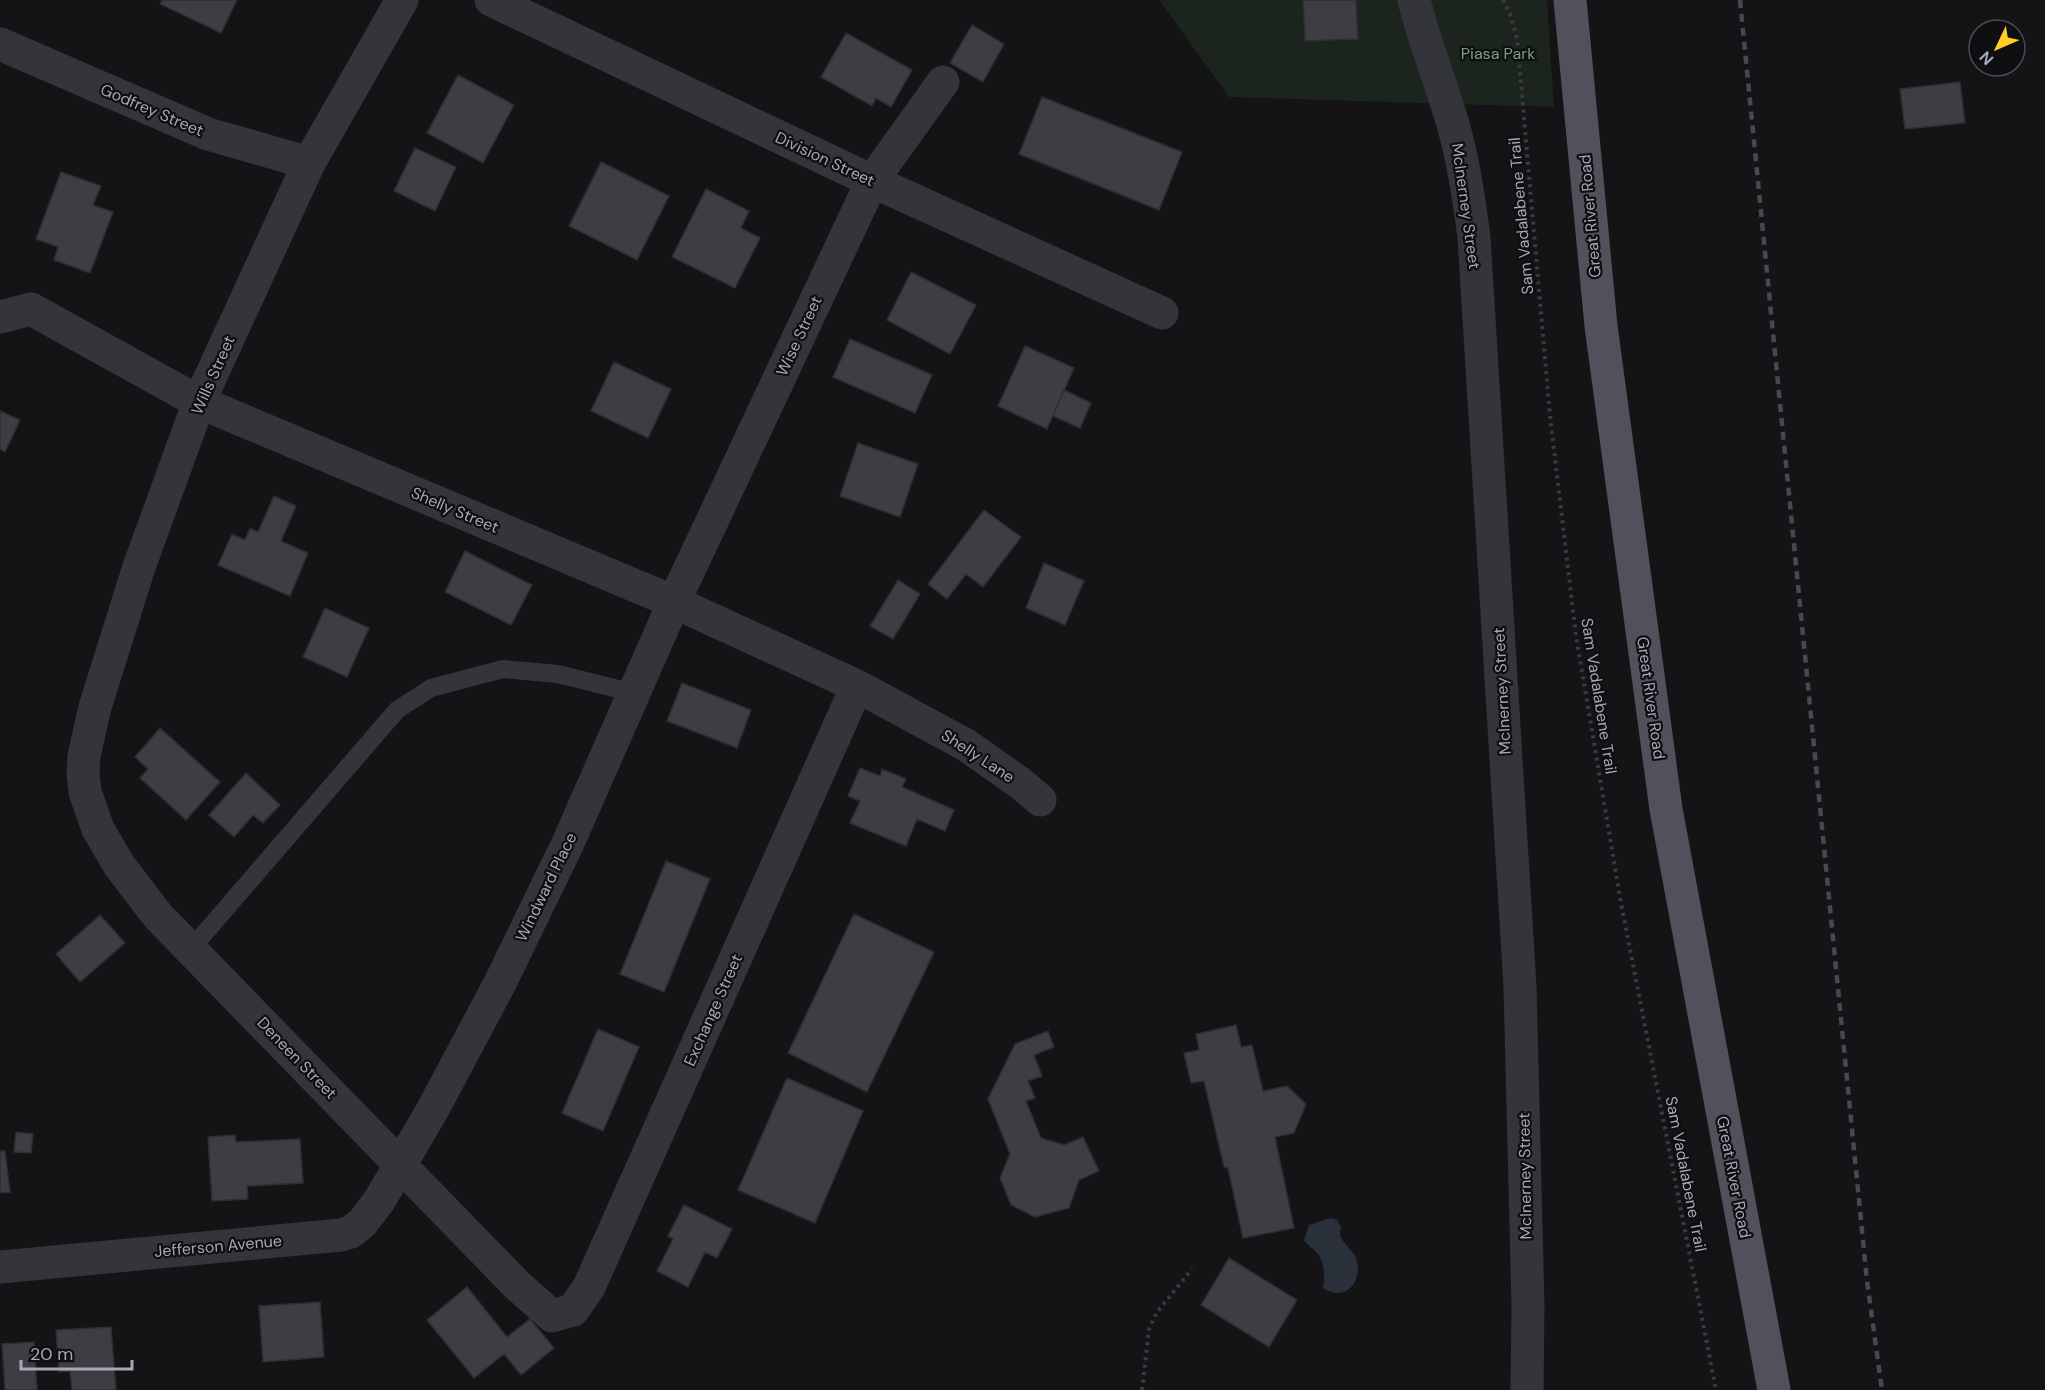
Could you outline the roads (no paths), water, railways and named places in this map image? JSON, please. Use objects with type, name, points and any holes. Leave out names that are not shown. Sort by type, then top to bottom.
[{"type":"main road","name":"Great River Road","points":[[1570,0],[1601,326],[1666,809],[1774,1390]]},
{"type":"street","name":"Wills Street","points":[[83,774],[84,756],[98,696],[140,567],[199,402],[309,163],[402,0]]},
{"type":"street","name":"Division Street","points":[[491,0],[872,181],[1162,313]]},
{"type":"street","name":"McInerney Street","points":[[1414,0],[1422,33],[1454,127],[1464,168],[1474,237],[1520,987],[1528,1305],[1527,1390]]},
{"type":"street","name":"Godfrey Street","points":[[0,44],[208,134],[309,163]]},
{"type":"street","name":"Wise Street","points":[[674,602],[872,181],[943,82]]},
{"type":"street","name":"Shelly Street","points":[[0,317],[31,309],[199,402],[674,602],[857,686],[912,716]]},
{"type":"street","name":"Windward Place","points":[[401,1164],[500,983],[568,843],[674,602]]},
{"type":"street","name":"Exchange Street","points":[[552,1316],[573,1310],[590,1287],[857,686]]},
{"type":"street","name":"Shelly Lane","points":[[912,716],[966,745],[1040,800]]},
{"type":"street","name":"Deneen Street","points":[[83,774],[85,792],[98,829],[118,866],[158,916],[517,1285],[552,1316]]},
{"type":"street","name":"Jefferson Avenue","points":[[0,1267],[341,1235],[351,1232],[362,1223],[379,1201],[401,1164]]},
{"type":"lane","points":[[191,949],[397,710],[430,688],[502,669],[558,674],[634,693]]},
{"type":"railway","points":[[1740,0],[1867,1281],[1882,1390]]},
{"type":"park label","name":"Piasa Park","points":[[1498,53]]}]
